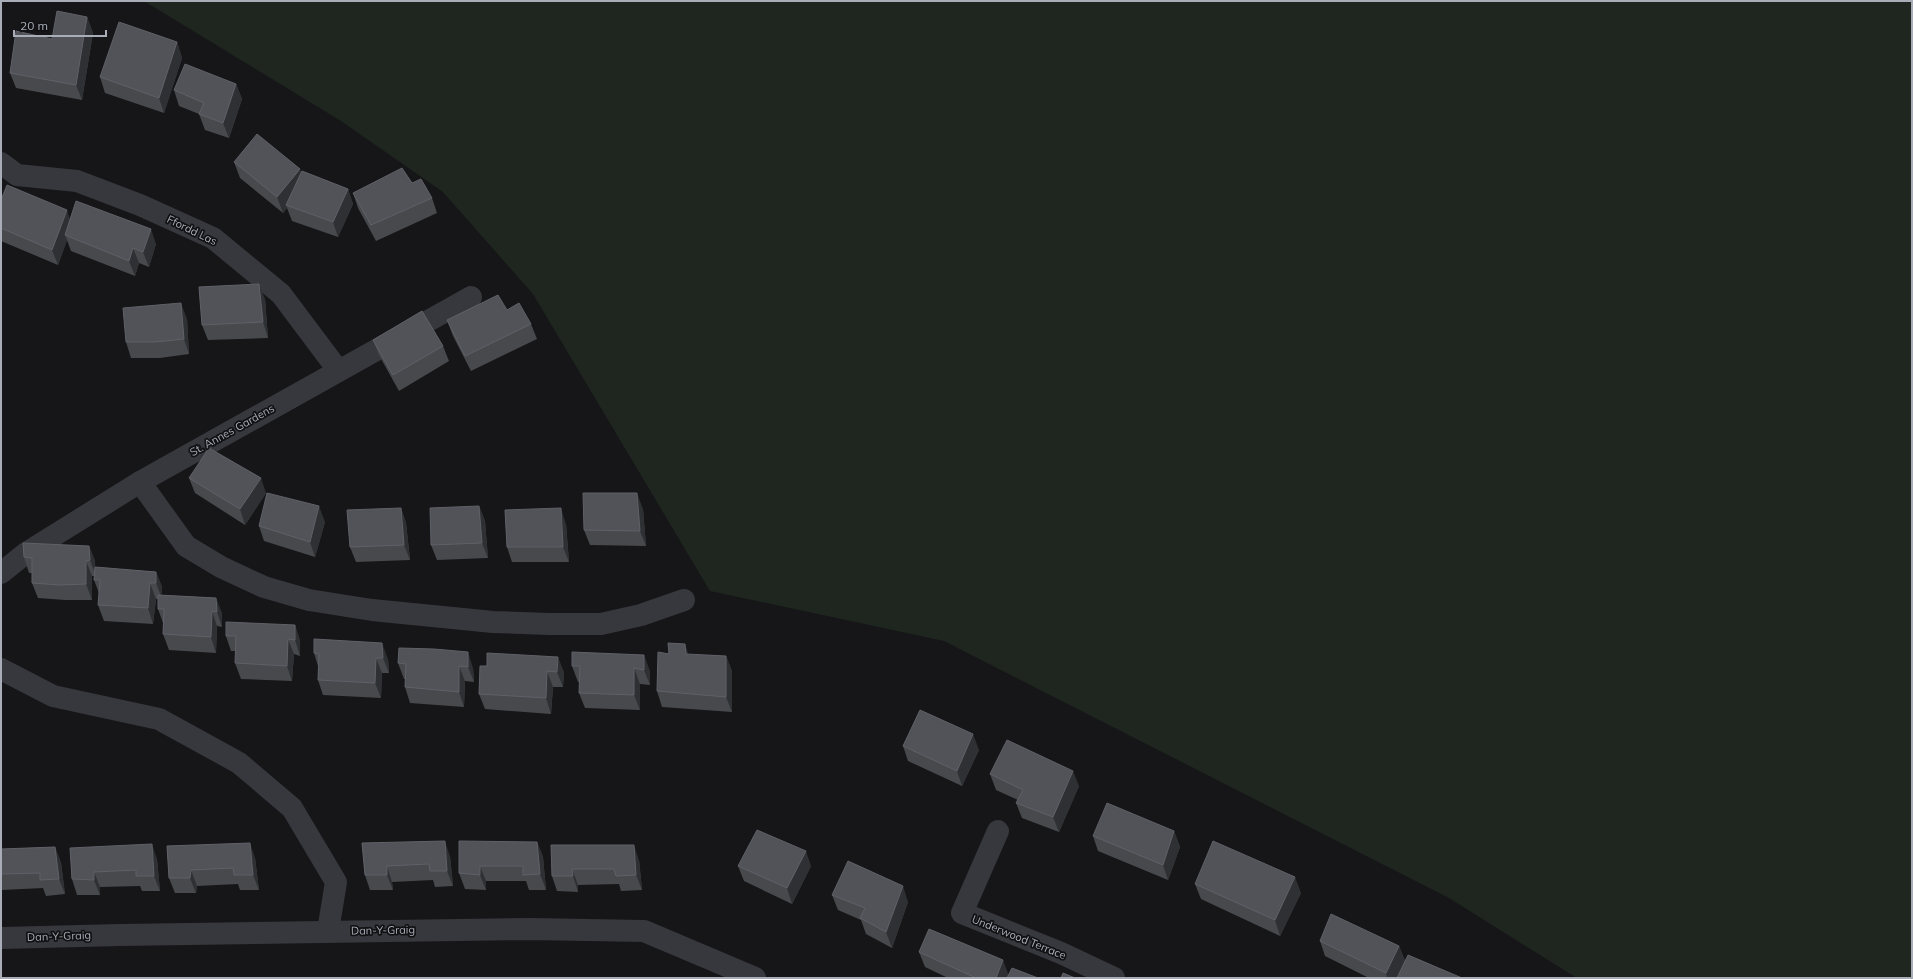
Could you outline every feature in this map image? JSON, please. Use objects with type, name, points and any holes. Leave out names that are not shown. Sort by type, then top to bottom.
[{"type":"street","name":"Ffordd Las","points":[[1,163],[17,175],[77,181],[140,205],[213,238],[281,294],[338,370]]},
{"type":"street","name":"St. Annes Gardens","points":[[1,574],[26,553],[140,482],[471,297]]},
{"type":"street","points":[[140,482],[186,546],[221,567],[264,587],[309,600],[372,610],[493,622],[549,624],[601,624],[641,615],[684,600]]},
{"type":"street","points":[[1,668],[53,696],[159,719],[239,763],[292,808],[336,882],[328,931]]},
{"type":"street","name":"Underwood Terrace","points":[[998,831],[962,913],[1061,953],[1114,978]]},
{"type":"street","name":"Dan-Y-Graig","points":[[1,938],[328,931],[566,929],[644,931],[755,978]]},
{"type":"shaded area","points":[[144,1],[1912,1],[1912,978],[1577,978],[1449,898],[944,641],[710,591],[533,294],[443,192],[341,121]]},
{"type":"building","points":[[57,11],[87,17],[76,85],[10,73],[16,31],[52,39]]},
{"type":"building","points":[[119,22],[177,42],[159,98],[100,77]]},
{"type":"building","points":[[185,64],[236,84],[223,123],[199,114],[204,103],[174,90]]},
{"type":"building","points":[[257,134],[300,169],[277,197],[234,162]]},
{"type":"building","points":[[402,168],[412,183],[421,179],[432,198],[371,225],[353,193]]},
{"type":"building","points":[[302,171],[348,189],[333,222],[286,205]]},
{"type":"building","points":[[7,185],[67,210],[52,250],[1,228],[1,200]]},
{"type":"building","points":[[76,201],[151,229],[143,252],[133,248],[129,261],[65,235]]},
{"type":"building","points":[[259,284],[263,322],[202,325],[199,287]]},
{"type":"building","points":[[498,295],[507,310],[519,303],[531,324],[465,356],[447,320]]},
{"type":"building","points":[[181,303],[184,339],[155,342],[126,342],[123,308]]},
{"type":"building","points":[[422,311],[443,346],[393,375],[373,340]]},
{"type":"building","points":[[209,448],[261,478],[240,509],[189,478]]},
{"type":"building","points":[[267,493],[319,506],[310,542],[259,526]]},
{"type":"building","points":[[583,493],[637,493],[640,531],[584,530]]},
{"type":"building","points":[[479,506],[482,543],[431,545],[430,508]]},
{"type":"building","points":[[401,508],[404,545],[350,547],[347,510]]},
{"type":"building","points":[[561,508],[563,547],[507,547],[505,510]]},
{"type":"building","points":[[23,543],[89,546],[90,560],[86,561],[86,584],[60,585],[32,583],[32,558],[24,557]]},
{"type":"building","points":[[95,567],[156,572],[156,583],[150,583],[148,608],[98,605],[100,580],[94,580]]},
{"type":"building","points":[[158,595],[216,598],[217,612],[212,611],[211,637],[163,634],[164,609],[158,609]]},
{"type":"building","points":[[226,622],[295,625],[295,640],[288,639],[287,666],[235,663],[236,636],[226,636]]},
{"type":"building","points":[[314,639],[382,643],[383,658],[376,658],[375,683],[318,680],[319,654],[314,653]]},
{"type":"building","points":[[668,643],[685,644],[686,654],[726,656],[726,697],[657,691],[658,652],[669,654]]},
{"type":"building","points":[[399,648],[468,652],[468,667],[459,666],[459,692],[405,687],[406,664],[398,663]]},
{"type":"building","points":[[572,652],[644,655],[644,670],[634,668],[634,695],[579,693],[580,666],[572,666]]},
{"type":"building","points":[[487,653],[558,657],[557,672],[547,671],[546,698],[479,694],[480,666],[487,666]]},
{"type":"building","points":[[920,710],[973,734],[957,771],[903,746]]},
{"type":"building","points":[[1007,740],[1073,771],[1053,817],[1016,803],[1023,790],[990,774]]},
{"type":"building","points":[[1107,803],[1174,831],[1163,865],[1093,836]]},
{"type":"building","points":[[757,830],[806,851],[787,888],[738,866]]},
{"type":"building","points":[[445,841],[447,871],[430,871],[429,864],[387,866],[387,875],[365,875],[362,843]]},
{"type":"building","points":[[459,841],[537,842],[540,874],[523,875],[523,866],[480,866],[480,875],[459,873]]},
{"type":"building","points":[[1213,841],[1295,877],[1275,920],[1195,884]]},
{"type":"building","points":[[250,843],[253,875],[234,875],[233,868],[191,870],[190,878],[169,878],[167,846]]},
{"type":"building","points":[[152,844],[154,876],[136,876],[136,870],[94,872],[94,880],[72,879],[70,848]]},
{"type":"building","points":[[551,845],[634,845],[636,875],[616,876],[614,869],[572,869],[573,876],[552,876]]},
{"type":"building","points":[[55,847],[59,879],[40,880],[40,873],[1,874],[1,849]]},
{"type":"building","points":[[848,861],[903,886],[886,932],[860,918],[865,908],[832,895]]},
{"type":"building","points":[[1331,914],[1399,946],[1386,973],[1320,941]]},
{"type":"building","points":[[929,929],[1003,960],[996,978],[976,978],[919,952]]},
{"type":"building","points":[[1408,955],[1462,978],[1397,978]]},
{"type":"building","points":[[1012,968],[1038,978],[1007,978]]},
{"type":"building","points":[[1063,973],[1075,978],[1061,978]]}]
